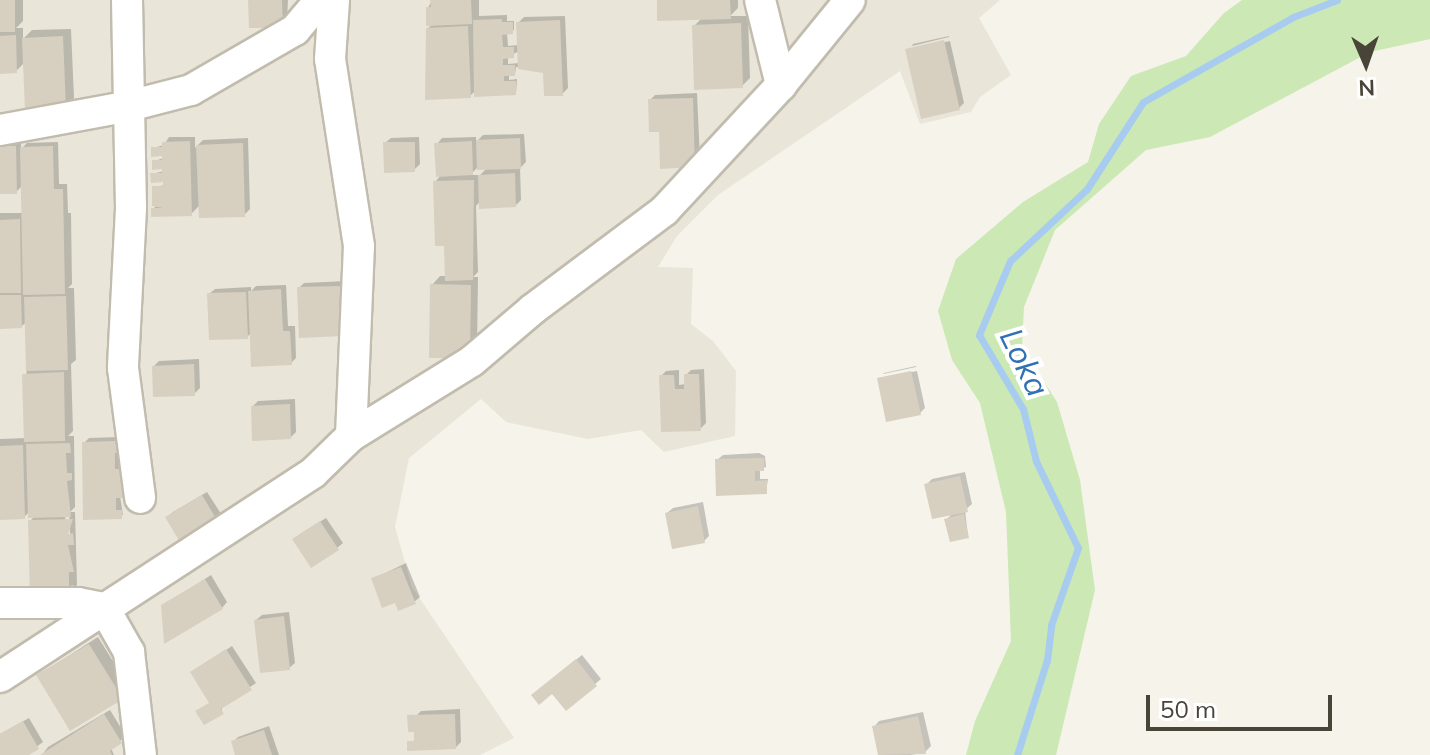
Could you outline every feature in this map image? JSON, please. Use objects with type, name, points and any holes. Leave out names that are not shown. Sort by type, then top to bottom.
[{"type":"street","points":[[127,0],[131,208],[123,368],[140,498]]},
{"type":"street","points":[[0,130],[129,106],[191,90],[295,30],[320,0]]},
{"type":"street","points":[[334,0],[330,59],[359,246],[351,436]]},
{"type":"street","points":[[760,0],[781,85]]},
{"type":"street","points":[[0,677],[313,473],[351,436],[472,361],[533,309],[664,211],[781,85],[850,0]]},
{"type":"street","points":[[0,603],[78,603],[104,608],[129,652],[141,755]]},
{"type":"shaded area","points":[[0,0],[1000,0],[979,18],[1011,75],[980,97],[971,112],[920,124],[900,71],[718,195],[677,236],[658,267],[693,268],[691,324],[713,341],[736,371],[735,436],[664,452],[641,430],[588,439],[506,422],[481,399],[409,458],[395,527],[412,587],[514,738],[480,755],[0,755]]},
{"type":"green space","points":[[1242,0],[1430,0],[1430,39],[1370,52],[1210,137],[1146,150],[1055,230],[1024,307],[1022,347],[1057,402],[1080,480],[1095,590],[1056,755],[966,755],[975,721],[1011,641],[1006,512],[980,403],[952,360],[938,311],[956,259],[1023,202],[1088,162],[1099,124],[1131,76],[1186,56],[1224,13]]},
{"type":"building","points":[[0,0],[15,0],[15,32],[0,32]]},
{"type":"building","points":[[248,0],[282,0],[283,28],[249,28]]},
{"type":"building","points":[[430,0],[471,0],[472,24],[426,26],[426,7],[431,7]]},
{"type":"building","points":[[657,0],[730,0],[731,19],[657,21]]},
{"type":"building","points":[[502,19],[502,22],[513,22],[513,34],[502,35],[503,47],[514,47],[514,58],[503,59],[503,65],[515,65],[515,76],[504,76],[504,81],[516,81],[516,95],[474,97],[473,20]]},
{"type":"building","points":[[560,20],[563,96],[544,96],[543,73],[518,69],[516,22]]},
{"type":"building","points":[[741,23],[743,88],[694,90],[692,25]]},
{"type":"building","points":[[468,26],[471,98],[425,100],[426,28]]},
{"type":"building","points":[[16,35],[17,73],[0,74],[0,36]]},
{"type":"building","points":[[63,36],[66,109],[25,111],[22,38]]},
{"type":"building","points":[[944,40],[960,110],[921,119],[905,49]]},
{"type":"building","points":[[693,98],[695,167],[660,169],[659,132],[649,132],[648,99]]},
{"type":"building","points":[[520,138],[521,169],[477,170],[476,140]]},
{"type":"building","points":[[190,141],[192,216],[151,217],[151,208],[163,208],[152,206],[152,186],[163,186],[163,182],[151,183],[150,173],[162,173],[162,169],[152,170],[152,160],[162,160],[162,156],[151,157],[151,147],[162,147],[162,142]]},
{"type":"building","points":[[472,141],[473,175],[436,177],[434,143]]},
{"type":"building","points":[[383,142],[415,142],[415,172],[384,173]]},
{"type":"building","points":[[243,143],[245,217],[199,218],[196,145]]},
{"type":"building","points":[[0,146],[16,146],[17,194],[0,194]]},
{"type":"building","points":[[53,146],[54,189],[63,189],[65,294],[23,295],[20,147]]},
{"type":"building","points":[[515,173],[516,207],[479,209],[478,175]]},
{"type":"building","points":[[474,180],[473,280],[445,281],[444,246],[435,246],[433,181]]},
{"type":"building","points":[[20,219],[21,293],[0,293],[0,220]]},
{"type":"building","points":[[430,284],[471,285],[470,358],[429,358]]},
{"type":"building","points":[[341,286],[343,336],[299,338],[297,287]]},
{"type":"building","points":[[281,289],[283,331],[290,331],[292,365],[251,367],[248,291]]},
{"type":"building","points":[[246,292],[248,339],[209,340],[207,293]]},
{"type":"building","points":[[0,295],[21,295],[22,328],[0,329]]},
{"type":"building","points":[[66,296],[68,370],[26,371],[24,297]]},
{"type":"building","points":[[194,364],[195,396],[153,397],[152,366]]},
{"type":"building","points":[[911,371],[921,415],[886,422],[877,378]]},
{"type":"building","points":[[64,372],[65,441],[24,442],[22,374]]},
{"type":"building","points":[[684,374],[699,374],[701,431],[661,432],[659,375],[674,375],[675,389],[684,389]]},
{"type":"building","points":[[290,404],[291,439],[252,441],[251,406]]},
{"type":"building","points":[[115,441],[121,444],[122,453],[115,453],[115,469],[123,469],[123,498],[116,498],[116,510],[122,510],[122,519],[83,520],[82,442]]},
{"type":"building","points":[[70,443],[71,453],[66,453],[67,473],[72,473],[72,480],[67,481],[71,517],[28,518],[26,444]]},
{"type":"building","points":[[23,445],[25,519],[0,520],[0,446]]},
{"type":"building","points":[[764,458],[764,471],[755,471],[755,481],[767,480],[767,494],[716,496],[715,459]]},
{"type":"building","points":[[960,476],[968,512],[932,519],[924,484]]},
{"type":"building","points":[[202,495],[221,527],[184,549],[165,517]]},
{"type":"building","points":[[698,506],[705,543],[672,549],[665,513]]},
{"type":"building","points":[[964,514],[969,538],[950,542],[944,519]]},
{"type":"building","points":[[73,519],[68,534],[73,533],[74,545],[68,545],[74,572],[69,572],[69,586],[74,585],[74,595],[30,597],[28,520]]},
{"type":"building","points":[[320,521],[339,550],[311,568],[292,539]]},
{"type":"building","points":[[401,567],[416,604],[398,611],[395,603],[382,608],[371,578]]},
{"type":"building","points":[[205,579],[223,609],[164,644],[161,605]]},
{"type":"building","points":[[284,616],[290,670],[260,673],[254,620]]},
{"type":"building","points":[[89,644],[123,699],[70,731],[36,675]]},
{"type":"building","points":[[226,649],[252,690],[221,709],[224,714],[204,725],[195,711],[209,703],[190,672]]},
{"type":"building","points":[[576,659],[597,686],[566,711],[552,694],[539,705],[531,695]]},
{"type":"building","points":[[104,714],[122,743],[110,751],[112,755],[40,755]]},
{"type":"building","points":[[455,714],[456,749],[407,751],[407,741],[414,741],[414,732],[408,732],[407,715]]},
{"type":"building","points":[[918,716],[926,754],[878,755],[872,726]]},
{"type":"building","points":[[23,721],[39,749],[29,755],[0,755],[0,734]]},
{"type":"building","points":[[264,730],[272,755],[235,755],[231,741]]},
{"type":"waterway","name":"Loka","points":[[1017,755],[1047,660],[1051,625],[1078,548],[1036,461],[1023,409],[979,335],[1010,261],[1087,189],[1143,102],[1293,17],[1337,0]]}]
